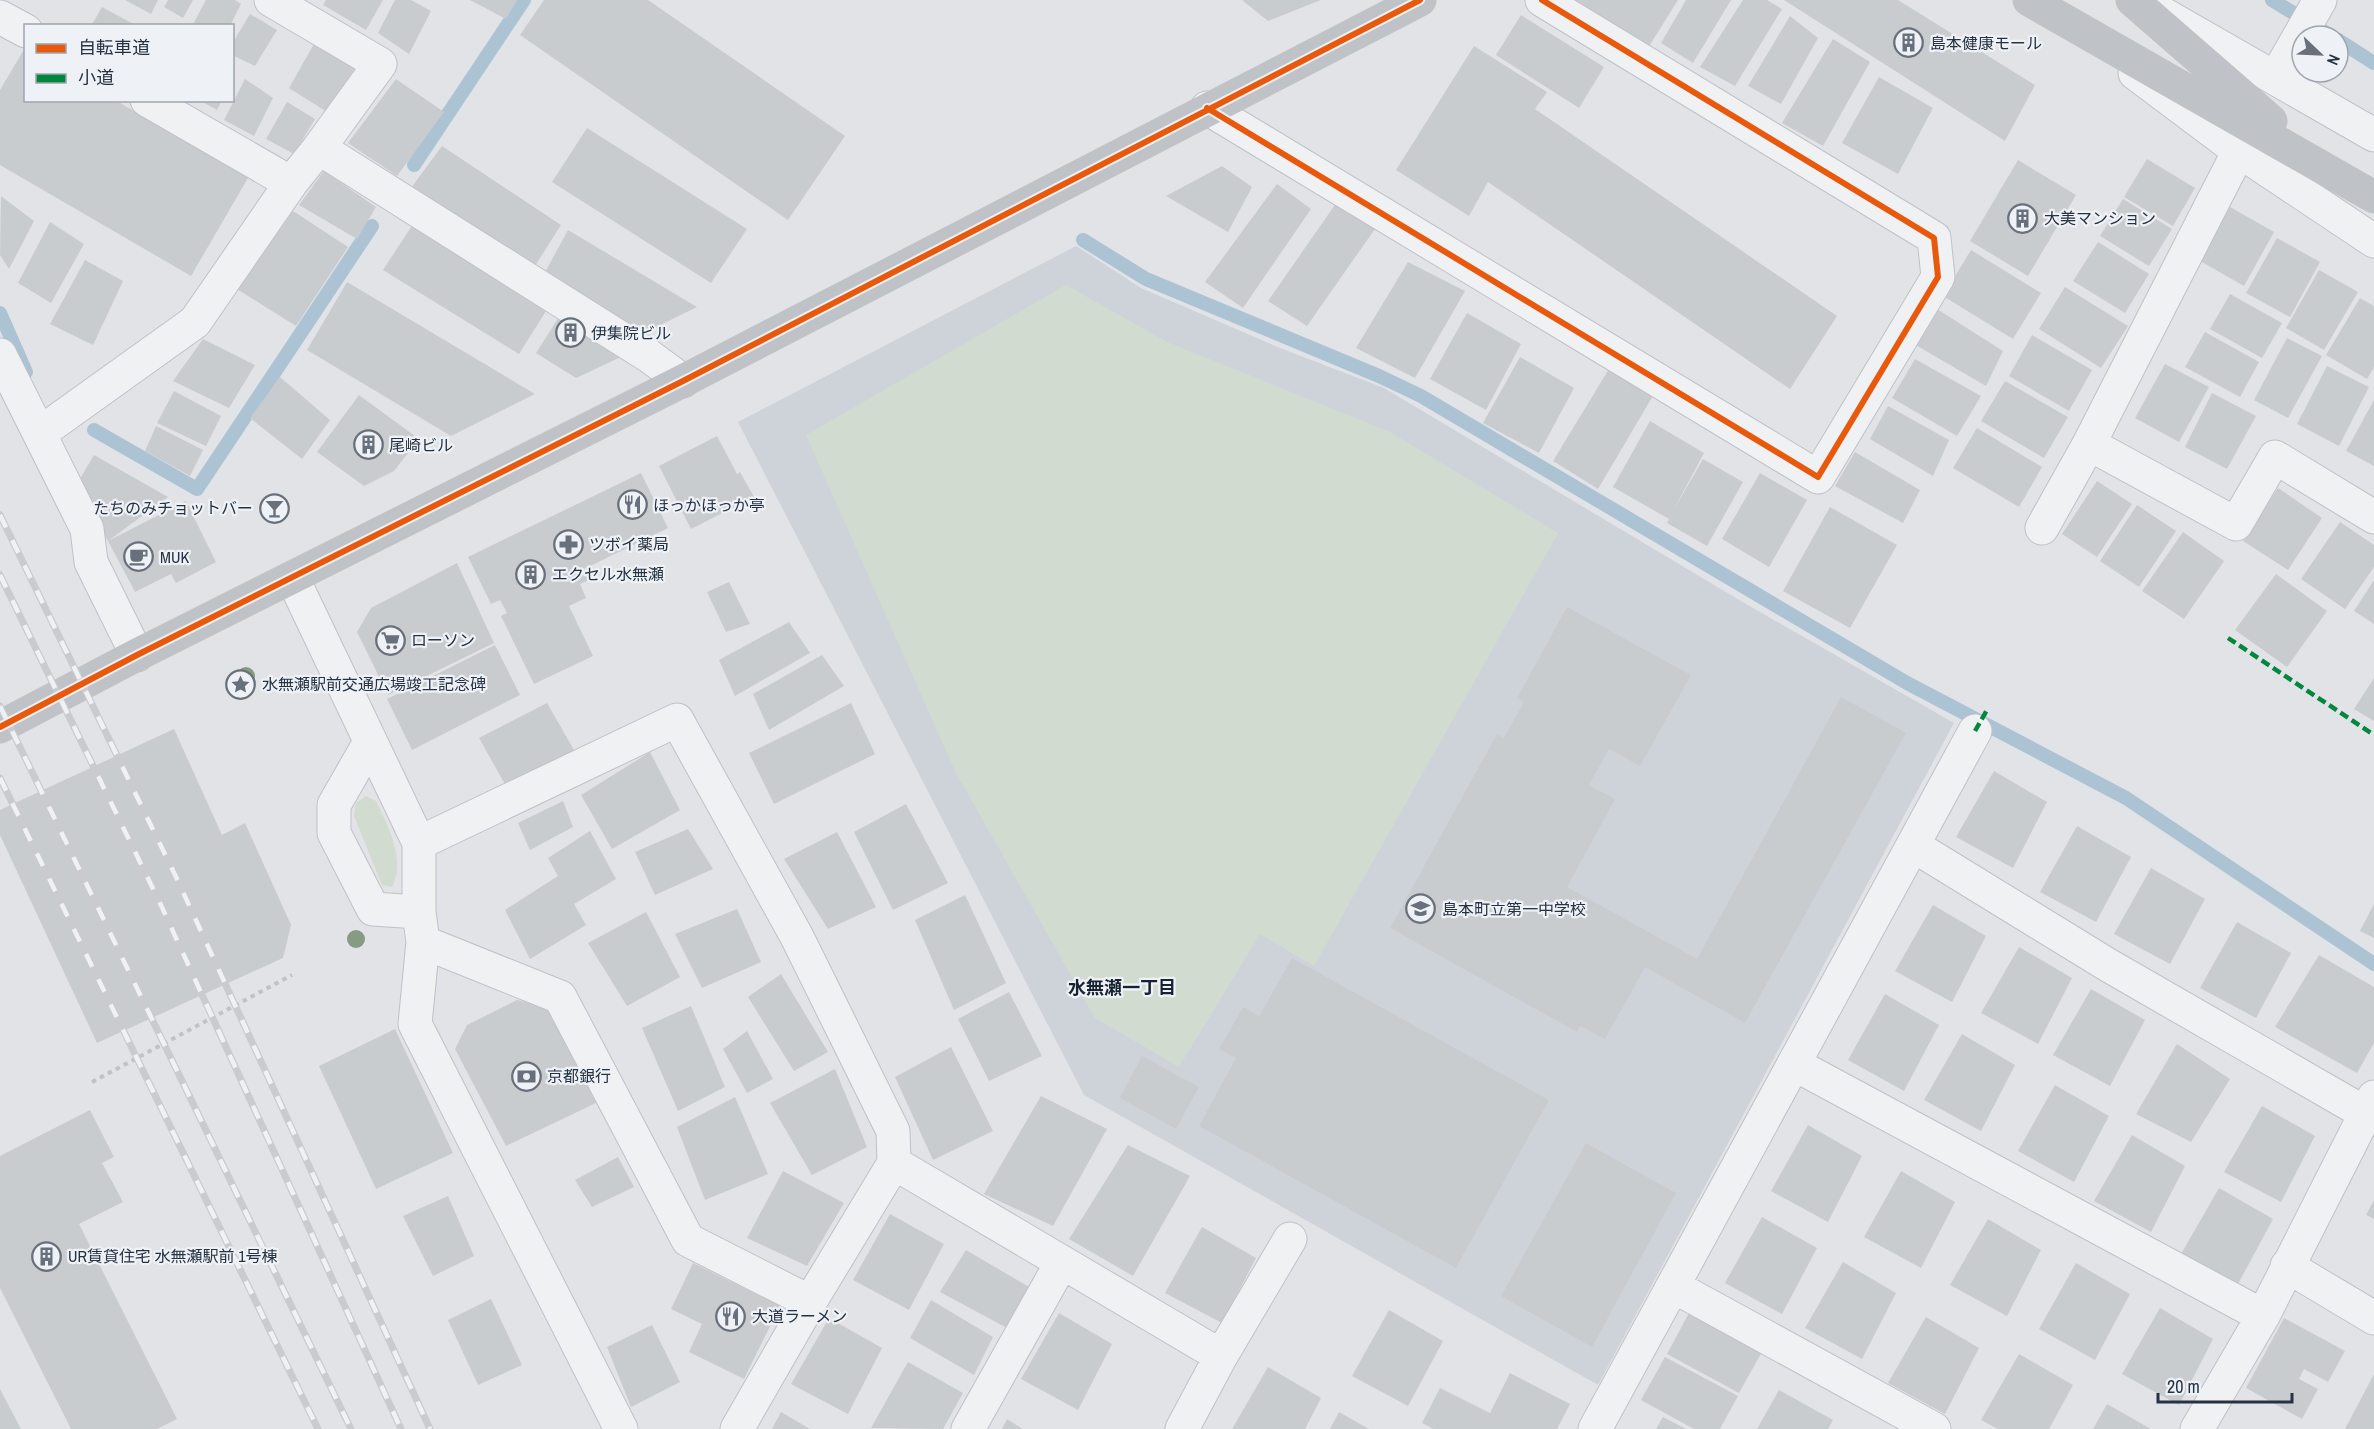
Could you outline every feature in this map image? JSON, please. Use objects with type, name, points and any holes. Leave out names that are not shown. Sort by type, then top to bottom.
[{"type":"street","points":[[40,433],[195,322],[291,183],[380,64],[271,0]]},
{"type":"street","points":[[0,727],[137,655],[293,579],[683,381],[1420,0]]},
{"type":"street","points":[[1208,108],[1818,477],[1938,277],[1934,238],[1542,0]]},
{"type":"street","points":[[2029,0],[2322,165],[2374,197]]},
{"type":"street","points":[[2132,0],[2322,165]]},
{"type":"street","points":[[2139,0],[2374,135]]},
{"type":"street","points":[[2276,77],[2320,0]]},
{"type":"street","points":[[0,17],[24,30]]},
{"type":"street","points":[[2076,28],[2239,152],[2374,241]]},
{"type":"street","points":[[150,102],[291,183]]},
{"type":"street","points":[[319,148],[649,356],[683,381]]},
{"type":"street","points":[[2042,528],[2089,444],[2239,152]]},
{"type":"street","points":[[0,355],[87,529],[91,562],[137,655]]},
{"type":"street","points":[[2089,444],[2236,524],[2275,457],[2374,517]]},
{"type":"street","points":[[293,579],[419,843],[421,927],[414,1024],[621,1429]]},
{"type":"street","points":[[419,843],[677,720],[797,937],[893,1131],[894,1163],[737,1429]]},
{"type":"street","points":[[1595,1429],[1975,731]]},
{"type":"street","points":[[370,742],[334,805],[334,833],[373,909],[421,927],[560,998],[688,1240],[810,1302]]},
{"type":"street","points":[[1914,846],[2108,965],[2369,1105],[2263,1316],[2197,1429]]},
{"type":"street","points":[[1794,1065],[2263,1316]]},
{"type":"street","points":[[894,1163],[1221,1356]]},
{"type":"street","points":[[1182,1429],[1221,1356],[1290,1239]]},
{"type":"street","points":[[968,1429],[1062,1262]]},
{"type":"street","points":[[2288,1266],[2374,1318]]},
{"type":"street","points":[[1673,1286],[1934,1429]]},
{"type":"path","points":[[92,1082],[292,975]]},
{"type":"shaded area","name":"島本町立第一中学校","points":[[1076,246],[1141,288],[1280,348],[1384,388],[1746,604],[1954,723],[1598,1385],[1084,1095],[738,422]]},
{"type":"shaded area","points":[[1066,285],[1167,342],[1388,431],[1558,533],[1314,966],[1260,934],[1179,1067],[1095,1018],[955,771],[806,435]]},
{"type":"shaded area","points":[[366,796],[376,801],[394,843],[397,866],[392,887],[382,885],[354,816],[356,803]]},
{"type":"building","points":[[125,0],[158,0],[151,14]]},
{"type":"building","points":[[168,0],[193,0],[183,18],[164,7]]},
{"type":"building","points":[[206,0],[235,0],[241,4],[231,24],[193,24]]},
{"type":"building","points":[[326,0],[383,0],[366,30],[323,5]]},
{"type":"building","points":[[395,0],[411,0],[431,11],[409,54],[378,33]]},
{"type":"building","points":[[470,0],[517,0],[506,19]]},
{"type":"building","points":[[544,0],[648,0],[845,136],[788,220],[520,35]]},
{"type":"building","points":[[1242,0],[1321,0],[1268,21]]},
{"type":"building","points":[[1574,0],[1678,0],[1648,48]]},
{"type":"building","points":[[1686,0],[1731,0],[1693,63],[1661,43]]},
{"type":"building","points":[[1743,0],[1767,0],[1782,9],[1735,86],[1700,67]]},
{"type":"building","name":"島本健康モール","points":[[1784,0],[1898,0],[2035,85],[2005,141]]},
{"type":"building","points":[[102,7],[133,24],[92,24]]},
{"type":"building","points":[[250,14],[277,30],[255,66],[234,56],[234,41]]},
{"type":"building","points":[[1521,15],[1604,67],[1579,108],[1496,55]]},
{"type":"building","points":[[1790,16],[1818,38],[1781,104],[1748,86]]},
{"type":"building","points":[[1833,39],[1870,62],[1823,146],[1782,123]]},
{"type":"building","points":[[314,44],[355,68],[327,112],[289,88]]},
{"type":"building","points":[[1474,46],[1547,92],[1535,109],[1837,316],[1790,389],[1488,182],[1469,216],[1396,170]]},
{"type":"building","points":[[24,49],[24,102],[118,102],[248,178],[191,276],[0,165],[0,90]]},
{"type":"building","points":[[1879,77],[1933,108],[1898,174],[1842,143]]},
{"type":"building","points":[[245,79],[273,98],[254,136],[224,120]]},
{"type":"building","points":[[396,79],[444,112],[397,176],[348,143]]},
{"type":"building","points":[[203,102],[221,102],[217,110]]},
{"type":"building","points":[[287,102],[315,119],[294,154],[266,139]]},
{"type":"building","points":[[587,128],[747,229],[711,283],[552,182]]},
{"type":"building","points":[[442,146],[561,225],[535,266],[411,188]]},
{"type":"building","points":[[2147,159],[2195,188],[2173,226],[2124,197]]},
{"type":"building","name":"大美マンション","points":[[2018,160],[2076,195],[2028,276],[1970,241]]},
{"type":"building","points":[[1222,166],[1252,187],[1228,232],[1166,196]]},
{"type":"building","points":[[324,171],[376,207],[357,239],[299,205]]},
{"type":"building","points":[[1277,184],[1311,209],[1243,308],[1205,282]]},
{"type":"building","points":[[1,196],[34,221],[9,269],[0,255]]},
{"type":"building","points":[[1339,199],[1377,226],[1307,326],[1268,301]]},
{"type":"building","points":[[2123,199],[2172,229],[2149,266],[2100,236]]},
{"type":"building","points":[[2230,207],[2274,232],[2244,286],[2200,261]]},
{"type":"building","points":[[293,211],[348,247],[296,326],[237,289]]},
{"type":"building","points":[[50,222],[84,244],[51,303],[18,283]]},
{"type":"building","points":[[413,224],[546,311],[519,354],[383,270]]},
{"type":"building","points":[[568,230],[697,307],[640,335],[543,276]]},
{"type":"building","points":[[2277,238],[2320,262],[2290,317],[2246,293]]},
{"type":"building","points":[[2098,242],[2149,274],[2125,313],[2073,281]]},
{"type":"building","points":[[1971,250],[2041,293],[2013,339],[1943,296]]},
{"type":"building","points":[[85,260],[123,281],[93,345],[50,324]]},
{"type":"building","points":[[1408,262],[1465,291],[1415,378],[1356,348]]},
{"type":"building","points":[[2319,270],[2358,292],[2324,350],[2286,328]]},
{"type":"building","points":[[347,282],[535,394],[451,436],[307,350]]},
{"type":"building","points":[[2065,287],[2128,326],[2101,368],[2039,329]]},
{"type":"building","points":[[2230,294],[2282,323],[2262,358],[2210,329]]},
{"type":"building","points":[[2360,298],[2374,306],[2374,367],[2367,379],[2326,355]]},
{"type":"building","points":[[1937,309],[2003,351],[1986,386],[1914,344]]},
{"type":"building","points":[[1467,313],[1521,344],[1486,410],[1430,379]]},
{"type":"building","name":"伊集院ビル","points":[[561,314],[625,355],[576,378],[536,353]]},
{"type":"building","points":[[2205,332],[2259,362],[2240,397],[2185,367]]},
{"type":"building","points":[[2032,335],[2092,370],[2069,411],[2009,376]]},
{"type":"building","points":[[2287,338],[2322,356],[2288,418],[2254,400]]},
{"type":"building","points":[[203,339],[255,365],[229,408],[173,381]]},
{"type":"building","points":[[1520,357],[1574,388],[1539,453],[1483,423]]},
{"type":"building","points":[[1915,359],[1981,396],[1957,436],[1892,398]]},
{"type":"building","points":[[1612,364],[1657,389],[1598,489],[1553,461]]},
{"type":"building","points":[[2165,364],[2209,387],[2179,442],[2135,418]]},
{"type":"building","points":[[2327,366],[2369,387],[2339,446],[2297,424]]},
{"type":"building","points":[[280,377],[330,420],[302,459],[250,418]]},
{"type":"building","points":[[2005,381],[2068,417],[2044,458],[1981,421]]},
{"type":"building","points":[[174,391],[221,416],[206,446],[157,423]]},
{"type":"building","points":[[2212,393],[2256,416],[2227,469],[2185,447]]},
{"type":"building","name":"尾崎ビル","points":[[359,395],[419,439],[394,471],[364,486],[317,452]]},
{"type":"building","points":[[2374,400],[2374,466],[2346,451]]},
{"type":"building","points":[[1888,406],[1949,440],[1933,476],[1870,439]]},
{"type":"building","points":[[1650,421],[1704,453],[1673,511],[1703,459],[1743,482],[1707,546],[1667,523],[1669,519],[1613,487]]},
{"type":"building","points":[[156,426],[203,450],[190,476],[145,451]]},
{"type":"building","points":[[1977,428],[2042,467],[2019,507],[1953,468]]},
{"type":"building","points":[[717,436],[737,474],[740,472],[754,497],[691,529],[659,466]]},
{"type":"building","points":[[1855,452],[1920,490],[1903,523],[1835,486]]},
{"type":"building","points":[[94,455],[168,497],[108,541],[74,489]]},
{"type":"building","name":"エクセル水無瀬","points":[[641,473],[668,528],[584,569],[589,580],[580,584],[586,598],[569,606],[593,656],[534,684],[501,616],[507,613],[500,600],[491,604],[468,557]]},
{"type":"building","points":[[1760,473],[1807,500],[1769,567],[1722,539]]},
{"type":"building","points":[[2097,481],[2132,504],[2097,557],[2062,534]]},
{"type":"building","points":[[2278,488],[2322,518],[2288,570],[2243,541]]},
{"type":"building","points":[[186,501],[216,562],[176,583],[171,574],[135,592],[108,541]]},
{"type":"building","points":[[2137,505],[2176,531],[2139,587],[2100,561]]},
{"type":"building","points":[[1830,507],[1897,545],[1850,628],[1783,591]]},
{"type":"building","points":[[2340,522],[2374,545],[2374,567],[2345,609],[2301,579]]},
{"type":"building","points":[[2183,532],[2224,561],[2184,619],[2142,591]]},
{"type":"building","points":[[457,563],[494,643],[388,695],[357,632],[371,608]]},
{"type":"building","points":[[2276,574],[2327,611],[2287,667],[2235,630]]},
{"type":"building","points":[[2374,580],[2374,624],[2354,611]]},
{"type":"building","points":[[729,582],[750,624],[726,632],[707,592]]},
{"type":"building","points":[[1567,607],[1691,675],[1640,766],[1609,749],[1589,785],[1615,799],[1567,887],[1697,959],[1841,697],[1906,733],[1745,1023],[1645,967],[1605,1039],[1580,1026],[1577,1032],[1390,928],[1497,734],[1504,738],[1524,702],[1517,698]]},
{"type":"building","points":[[789,622],[810,653],[735,696],[719,660]]},
{"type":"building","points":[[495,645],[520,695],[412,750],[387,699]]},
{"type":"building","points":[[822,655],[844,686],[769,730],[753,694]]},
{"type":"building","points":[[2374,678],[2374,721],[2354,709]]},
{"type":"building","points":[[547,703],[574,750],[506,786],[479,738]]},
{"type":"building","points":[[851,703],[875,754],[774,804],[749,753]]},
{"type":"building","points":[[174,729],[222,835],[245,823],[291,925],[283,958],[97,1043],[0,835],[0,810]]},
{"type":"building","points":[[650,752],[680,810],[612,849],[581,795]]},
{"type":"building","points":[[1994,771],[2047,802],[2013,868],[1956,837]]},
{"type":"building","points":[[563,801],[573,827],[530,850],[518,823]]},
{"type":"building","points":[[906,804],[948,883],[893,910],[854,832]]},
{"type":"building","points":[[2077,826],[2131,857],[2096,922],[2040,892]]},
{"type":"building","points":[[688,829],[713,869],[655,895],[635,852]]},
{"type":"building","points":[[590,831],[616,879],[574,904],[586,925],[530,959],[505,910],[558,876],[548,858]]},
{"type":"building","points":[[837,832],[876,907],[828,929],[784,859]]},
{"type":"building","points":[[2151,868],[2205,899],[2170,964],[2114,934]]},
{"type":"building","points":[[965,895],[1006,983],[954,1010],[915,920]]},
{"type":"building","points":[[2374,904],[2374,938],[2360,931]]},
{"type":"building","points":[[1933,905],[1986,936],[1952,1002],[1895,971]]},
{"type":"building","points":[[737,909],[761,962],[702,988],[675,934]]},
{"type":"building","points":[[646,912],[680,977],[627,1006],[588,943]]},
{"type":"building","points":[[2237,922],[2291,953],[2256,1018],[2200,988]]},
{"type":"building","points":[[2019,947],[2072,978],[2038,1044],[1981,1013]]},
{"type":"building","points":[[2319,955],[2374,987],[2374,1043],[2357,1073],[2275,1027]]},
{"type":"building","points":[[1292,958],[1549,1100],[1456,1268],[1199,1126],[1236,1058],[1219,1049],[1243,1007],[1259,1016]]},
{"type":"building","points":[[781,974],[828,1052],[794,1071],[748,997]]},
{"type":"building","points":[[2091,989],[2145,1020],[2110,1086],[2053,1055]]},
{"type":"building","points":[[1009,992],[1042,1056],[989,1081],[958,1019]]},
{"type":"building","points":[[1885,994],[1939,1025],[1904,1091],[1848,1060]]},
{"type":"building","name":"京都銀行","points":[[517,1000],[546,1007],[596,1103],[506,1146],[455,1049],[467,1025]]},
{"type":"building","points":[[691,1006],[725,1087],[678,1111],[642,1028]]},
{"type":"building","points":[[395,1029],[453,1153],[376,1189],[319,1066]]},
{"type":"building","points":[[747,1031],[773,1079],[747,1093],[723,1049]]},
{"type":"building","points":[[1962,1034],[2015,1065],[1981,1131],[1924,1100]]},
{"type":"building","points":[[2177,1044],[2230,1079],[2191,1142],[2136,1114]]},
{"type":"building","points":[[951,1047],[993,1131],[933,1160],[895,1077]]},
{"type":"building","points":[[1142,1056],[1199,1087],[1176,1129],[1120,1098]]},
{"type":"building","points":[[835,1069],[867,1147],[812,1175],[770,1103]]},
{"type":"building","points":[[2055,1085],[2109,1116],[2074,1182],[2018,1151]]},
{"type":"building","points":[[1041,1096],[1107,1129],[1053,1226],[984,1194]]},
{"type":"building","points":[[735,1097],[768,1174],[705,1200],[677,1127]]},
{"type":"building","points":[[2262,1106],[2315,1136],[2281,1202],[2224,1172]]},
{"type":"building","name":"UR賃貸住宅 水無瀬駅前 1号棟","points":[[90,1110],[114,1157],[102,1163],[123,1202],[79,1224],[177,1419],[157,1429],[71,1429],[0,1288],[0,1156]]},
{"type":"building","points":[[1808,1125],[1862,1156],[1828,1222],[1771,1191]]},
{"type":"building","points":[[2132,1135],[2185,1166],[2151,1232],[2094,1201]]},
{"type":"building","points":[[1586,1143],[1676,1193],[1592,1347],[1501,1296]]},
{"type":"building","points":[[1128,1145],[1190,1176],[1133,1276],[1069,1239]]},
{"type":"building","points":[[618,1157],[634,1187],[592,1207],[575,1180]]},
{"type":"building","points":[[783,1171],[844,1203],[807,1266],[747,1238]]},
{"type":"building","points":[[1901,1171],[1955,1202],[1921,1268],[1864,1237]]},
{"type":"building","points":[[2219,1188],[2273,1219],[2238,1284],[2181,1254]]},
{"type":"building","points":[[448,1196],[474,1256],[433,1276],[403,1216]]},
{"type":"building","points":[[2374,1200],[2374,1219],[2366,1215]]},
{"type":"building","points":[[890,1214],[944,1244],[909,1310],[853,1280]]},
{"type":"building","points":[[1762,1217],[1817,1248],[1782,1314],[1725,1283]]},
{"type":"building","points":[[1988,1219],[2041,1250],[2007,1316],[1950,1285]]},
{"type":"building","points":[[1202,1227],[1256,1258],[1222,1323],[1165,1293]]},
{"type":"building","points":[[966,1250],[1029,1287],[1007,1328],[940,1292]]},
{"type":"building","points":[[1843,1262],[1896,1293],[1862,1359],[1805,1328]]},
{"type":"building","name":"大道ラーメン","points":[[693,1263],[780,1306],[744,1379],[689,1352],[702,1324],[671,1309]]},
{"type":"building","points":[[2076,1263],[2130,1294],[2095,1360],[2039,1329]]},
{"type":"building","points":[[491,1299],[522,1365],[478,1385],[448,1320]]},
{"type":"building","points":[[931,1300],[993,1337],[974,1375],[910,1338]]},
{"type":"building","points":[[2160,1308],[2213,1339],[2179,1405],[2122,1374]]},
{"type":"building","points":[[1389,1310],[1443,1341],[1408,1406],[1352,1376]]},
{"type":"building","points":[[1690,1311],[1763,1350],[1739,1393],[1667,1354]]},
{"type":"building","points":[[1059,1313],[1112,1344],[1078,1410],[1021,1379]]},
{"type":"building","points":[[1926,1317],[1979,1348],[1945,1414],[1888,1383]]},
{"type":"building","points":[[829,1318],[882,1348],[848,1414],[791,1384]]},
{"type":"building","points":[[2284,1318],[2345,1351],[2328,1382],[2304,1369],[2299,1379],[2318,1389],[2302,1419],[2246,1388]]},
{"type":"building","points":[[652,1325],[680,1382],[631,1407],[607,1347]]},
{"type":"building","points":[[2019,1354],[2073,1385],[2049,1429],[1998,1429],[1981,1420]]},
{"type":"building","points":[[1665,1357],[1738,1396],[1720,1429],[1694,1429],[1641,1400]]},
{"type":"building","points":[[908,1362],[963,1393],[943,1429],[871,1428]]},
{"type":"building","points":[[1268,1367],[1321,1398],[1305,1429],[1232,1429]]},
{"type":"building","points":[[1510,1373],[1570,1404],[1557,1429],[1433,1429],[1422,1423],[1440,1388],[1490,1413]]},
{"type":"building","points":[[2374,1374],[2374,1429],[2345,1429]]},
{"type":"building","points":[[0,1389],[21,1429],[0,1429]]},
{"type":"building","points":[[1779,1390],[1833,1420],[1828,1429],[1757,1429]]},
{"type":"building","points":[[2107,1404],[2151,1429],[2093,1429]]},
{"type":"building","points":[[781,1412],[810,1429],[772,1429]]},
{"type":"building","points":[[1339,1412],[1369,1429],[1330,1429]]},
{"type":"building","points":[[1663,1417],[1686,1429],[1656,1429]]},
{"type":"building","points":[[1007,1419],[1023,1429],[1002,1429]]},
{"type":"waterway","points":[[414,165],[524,0]]},
{"type":"waterway","points":[[2272,0],[2311,24]]},
{"type":"waterway","points":[[2350,48],[2374,63]]},
{"type":"waterway","points":[[94,430],[197,489],[372,226]]},
{"type":"waterway","points":[[1083,240],[1146,279],[1379,376],[1421,396],[1907,683],[2126,798],[2374,964]]},
{"type":"waterway","points":[[0,313],[26,372]]},
{"type":"railway","points":[[0,515],[177,879],[430,1429]]},
{"type":"railway","points":[[0,575],[160,903],[401,1429]]},
{"type":"railway","points":[[0,706],[351,1429]]},
{"type":"railway","points":[[0,778],[318,1429]]},
{"type":"marked path","points":[[2228,638],[2374,735]]},
{"type":"marked path","points":[[1975,731],[1987,710]]},
{"type":"cycle path","points":[[0,727],[137,655],[683,381],[1420,0]]},
{"type":"cycle path","points":[[1207,108],[1818,477],[1938,277],[1934,238],[1542,0]]},
{"type":"place","name":"島本健康モール","points":[[1909,43]]},
{"type":"place","name":"大美マンション","points":[[2023,218]]},
{"type":"place","name":"伊集院ビル","points":[[570,333]]},
{"type":"place","name":"尾崎ビル","points":[[368,445]]},
{"type":"place","name":"ほっかほっか亭","points":[[632,505]]},
{"type":"place","name":"たちのみチョットバー","points":[[274,508]]},
{"type":"place","name":"ツボイ薬局","points":[[568,544]]},
{"type":"place","name":"MUK","points":[[139,557]]},
{"type":"place","name":"エクセル水無瀬","points":[[531,574]]},
{"type":"place","name":"ローソン","points":[[390,640]]},
{"type":"place","name":"水無瀬駅前交通広場竣工記念碑","points":[[241,684]]},
{"type":"place","name":"島本町立第一中学校","points":[[1421,909]]},
{"type":"place","name":"京都銀行","points":[[526,1076]]},
{"type":"place","name":"UR賃貸住宅 水無瀬駅前 1号棟","points":[[47,1256]]},
{"type":"place","name":"大道ラーメン","points":[[731,1316]]},
{"type":"district","name":"水無瀬一丁目","points":[[1122,988]]}]
